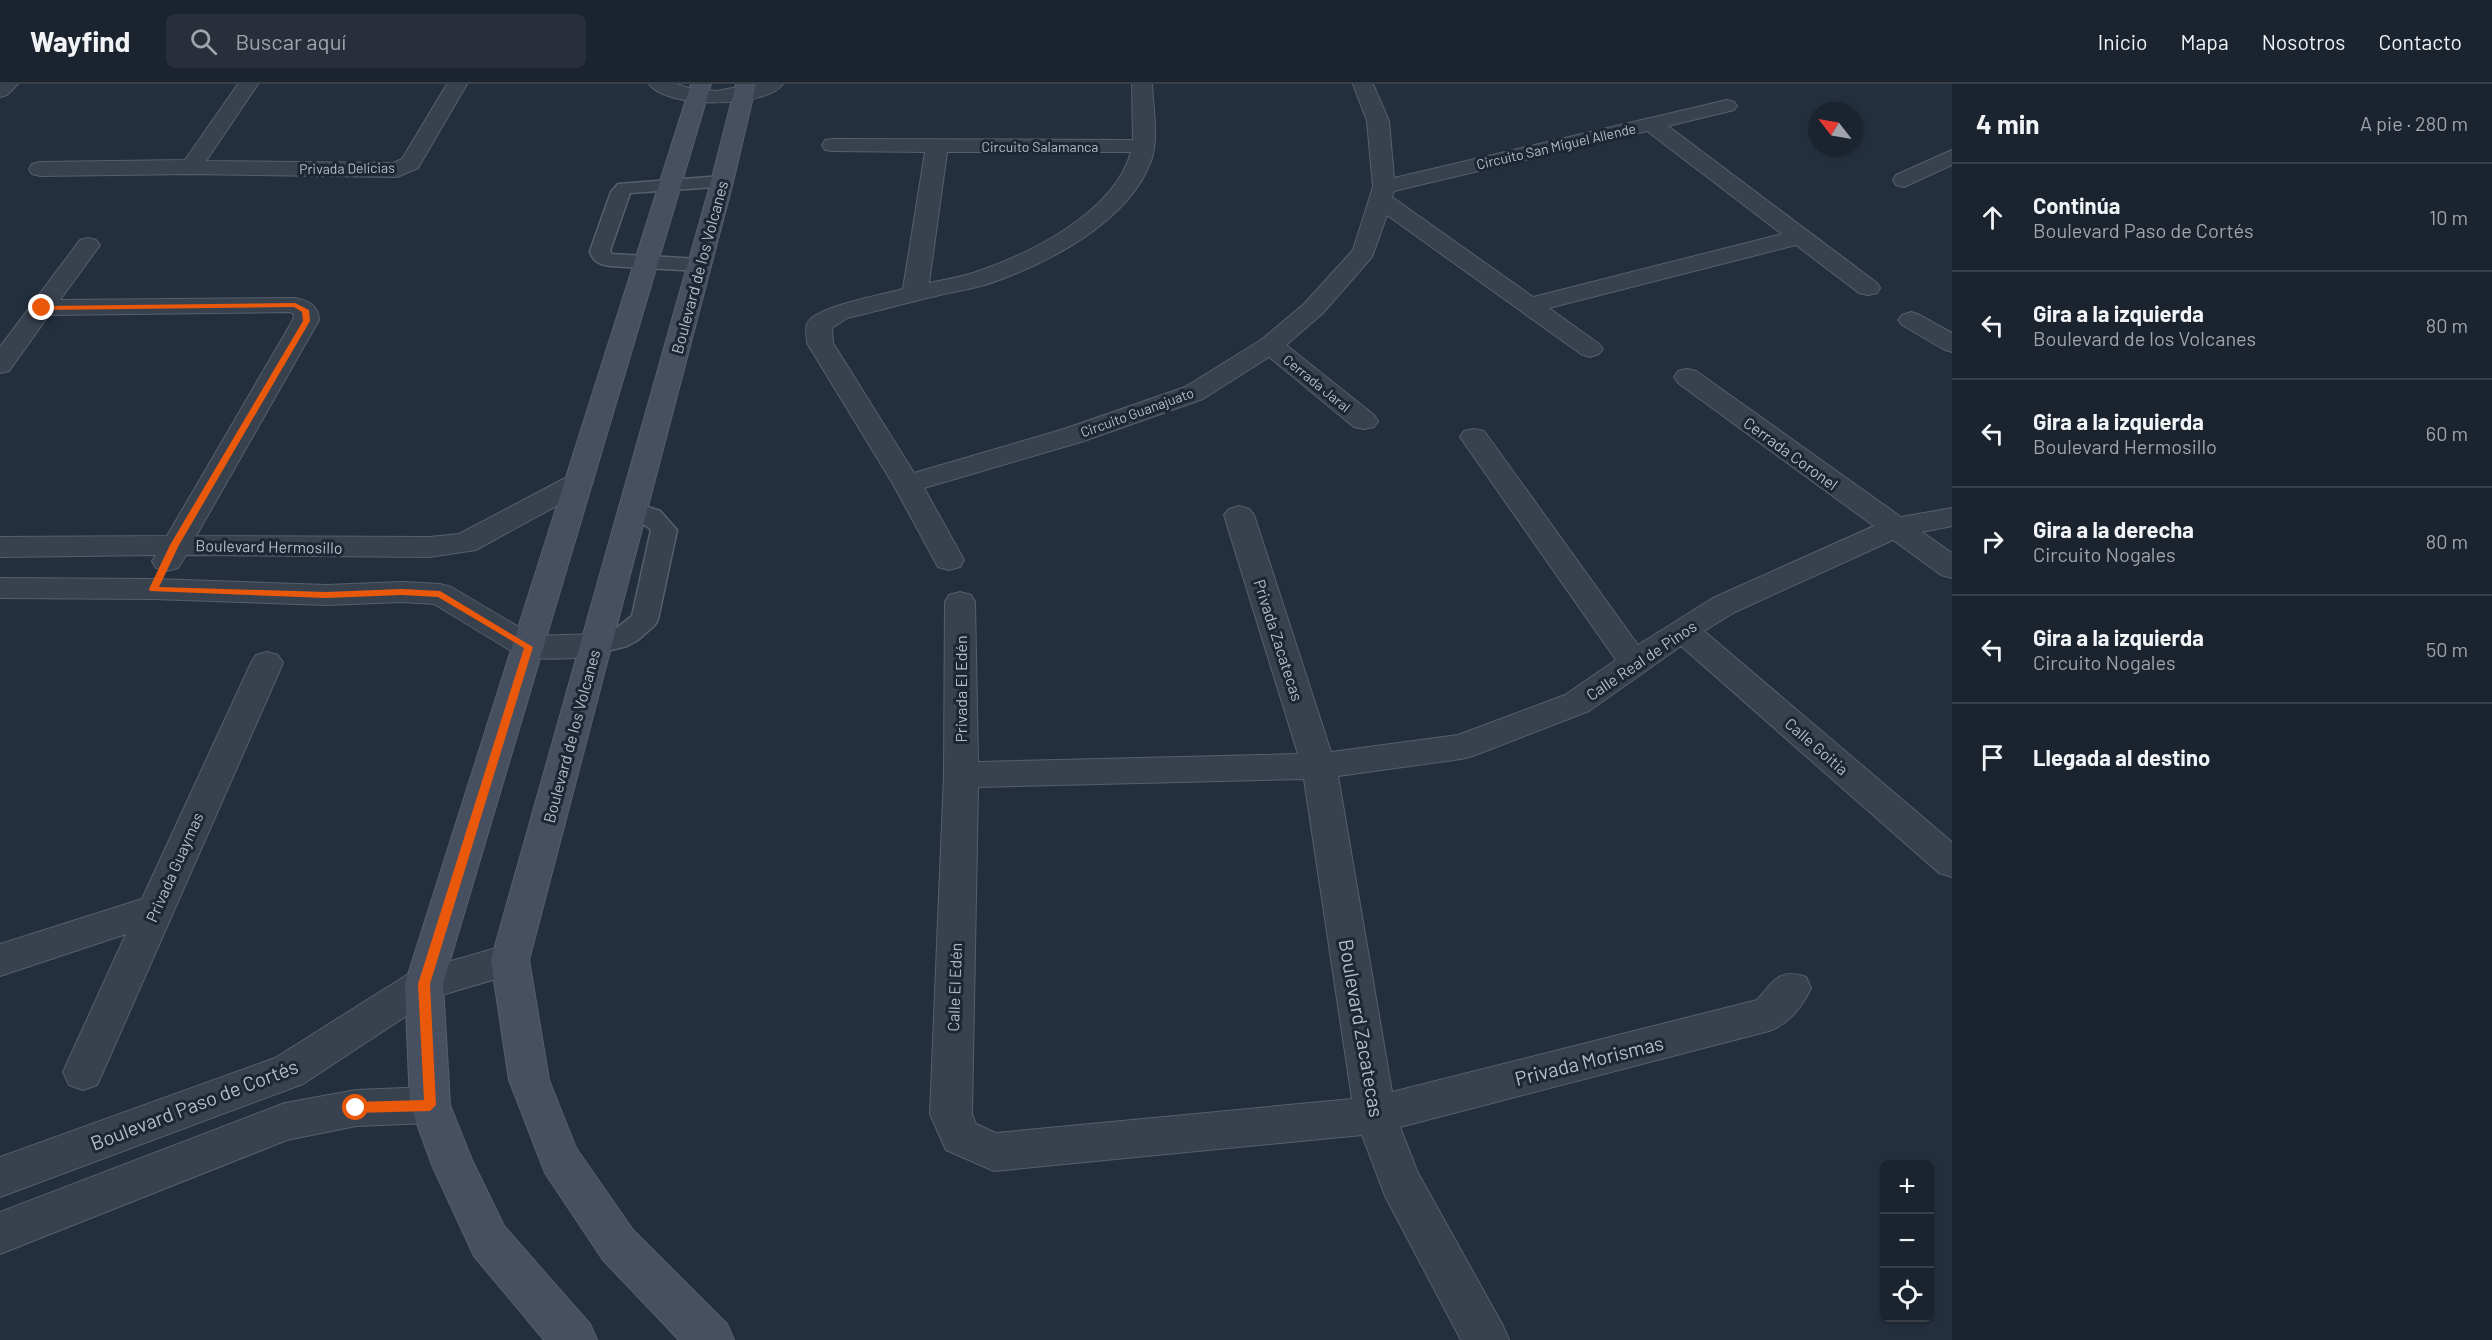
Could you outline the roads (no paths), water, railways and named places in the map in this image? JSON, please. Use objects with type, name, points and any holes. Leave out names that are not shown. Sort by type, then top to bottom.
[{"type":"street","points":[[0,91],[8,84]]},
{"type":"street","points":[[190,167],[248,84]]},
{"type":"street","name":"Privada Delicias","points":[[40,169],[190,167],[397,170],[410,163],[457,84]]},
{"type":"street","points":[[659,84],[673,92],[754,87]]},
{"type":"street","points":[[949,560],[907,484],[820,343],[819,325],[838,313],[982,278],[1030,257],[1070,235],[1104,211],[1129,185],[1140,161],[1143,146],[1142,84]]},
{"type":"street","name":"Circuito Guanajuato","points":[[907,484],[1074,435],[1194,393],[1270,345],[1313,309],[1364,252],[1383,193],[1378,121],[1363,84]]},
{"type":"street","name":"Boulevard de los Volcanes","points":[[711,1340],[618,1245],[560,1159],[529,1080],[510,960],[722,182],[754,87]]},
{"type":"street","points":[[573,1340],[489,1241],[453,1165],[430,1105],[424,984],[700,90]]},
{"type":"street","points":[[1651,124],[1727,106]]},
{"type":"street","name":"Circuito San Miguel Allende","points":[[1383,193],[1651,124],[1868,288]]},
{"type":"street","name":"Circuito Salamanca","points":[[833,145],[1143,146]]},
{"type":"street","points":[[915,294],[937,146]]},
{"type":"street","points":[[1904,180],[1952,157]]},
{"type":"street","points":[[1383,193],[1590,350]]},
{"type":"street","points":[[1531,305],[1800,237]]},
{"type":"street","points":[[0,365],[88,245]]},
{"type":"street","points":[[42,308],[295,305],[306,311],[306,321],[175,545],[154,589]]},
{"type":"street","points":[[1911,320],[1952,344]]},
{"type":"street","name":"Cerrada Jaral","points":[[1270,345],[1364,421]]},
{"type":"street","name":"Cerrada Coronel","points":[[1687,377],[1952,568]]},
{"type":"street","points":[[1474,436],[1635,664]]},
{"type":"street","name":"Boulevard Hermosillo","points":[[0,547],[175,545],[429,547],[466,543],[579,482]]},
{"type":"street","name":"Privada Zacatecas","points":[[1239,515],[1319,766]]},
{"type":"street","name":"Calle Real de Pinos","points":[[1319,766],[1461,747],[1577,703],[1682,630],[1724,605],[1895,528],[1952,517]]},
{"type":"street","points":[[440,594],[466,543]]},
{"type":"street","points":[[0,588],[154,589],[326,595],[402,592],[440,594],[529,647],[596,645]]},
{"type":"street","name":"Privada El Edén","points":[[960,602],[961,775]]},
{"type":"street","name":"Calle Goitia","points":[[1682,630],[1952,862]]},
{"type":"street","name":"Privada Guaymas","points":[[83,1072],[267,663]]},
{"type":"street","points":[[961,775],[1319,766]]},
{"type":"street","name":"Boulevard Zacatecas","points":[[1319,766],[1375,1115],[1400,1182],[1486,1340]]},
{"type":"street","name":"Calle El Edén","points":[[961,775],[951,1114],[961,1137],[994,1152],[1375,1115]]},
{"type":"street","points":[[0,960],[155,910]]},
{"type":"street","name":"Boulevard Paso de Cortés","points":[[0,1177],[289,1071],[424,984],[510,960]]},
{"type":"street","name":"Privada Morismas","points":[[1375,1115],[1769,1014],[1792,988]]},
{"type":"street","points":[[0,1233],[285,1122],[356,1108],[430,1105]]},
{"type":"lane","points":[[700,265],[609,260],[602,257],[600,251],[621,192],[632,186],[722,182]]}]
